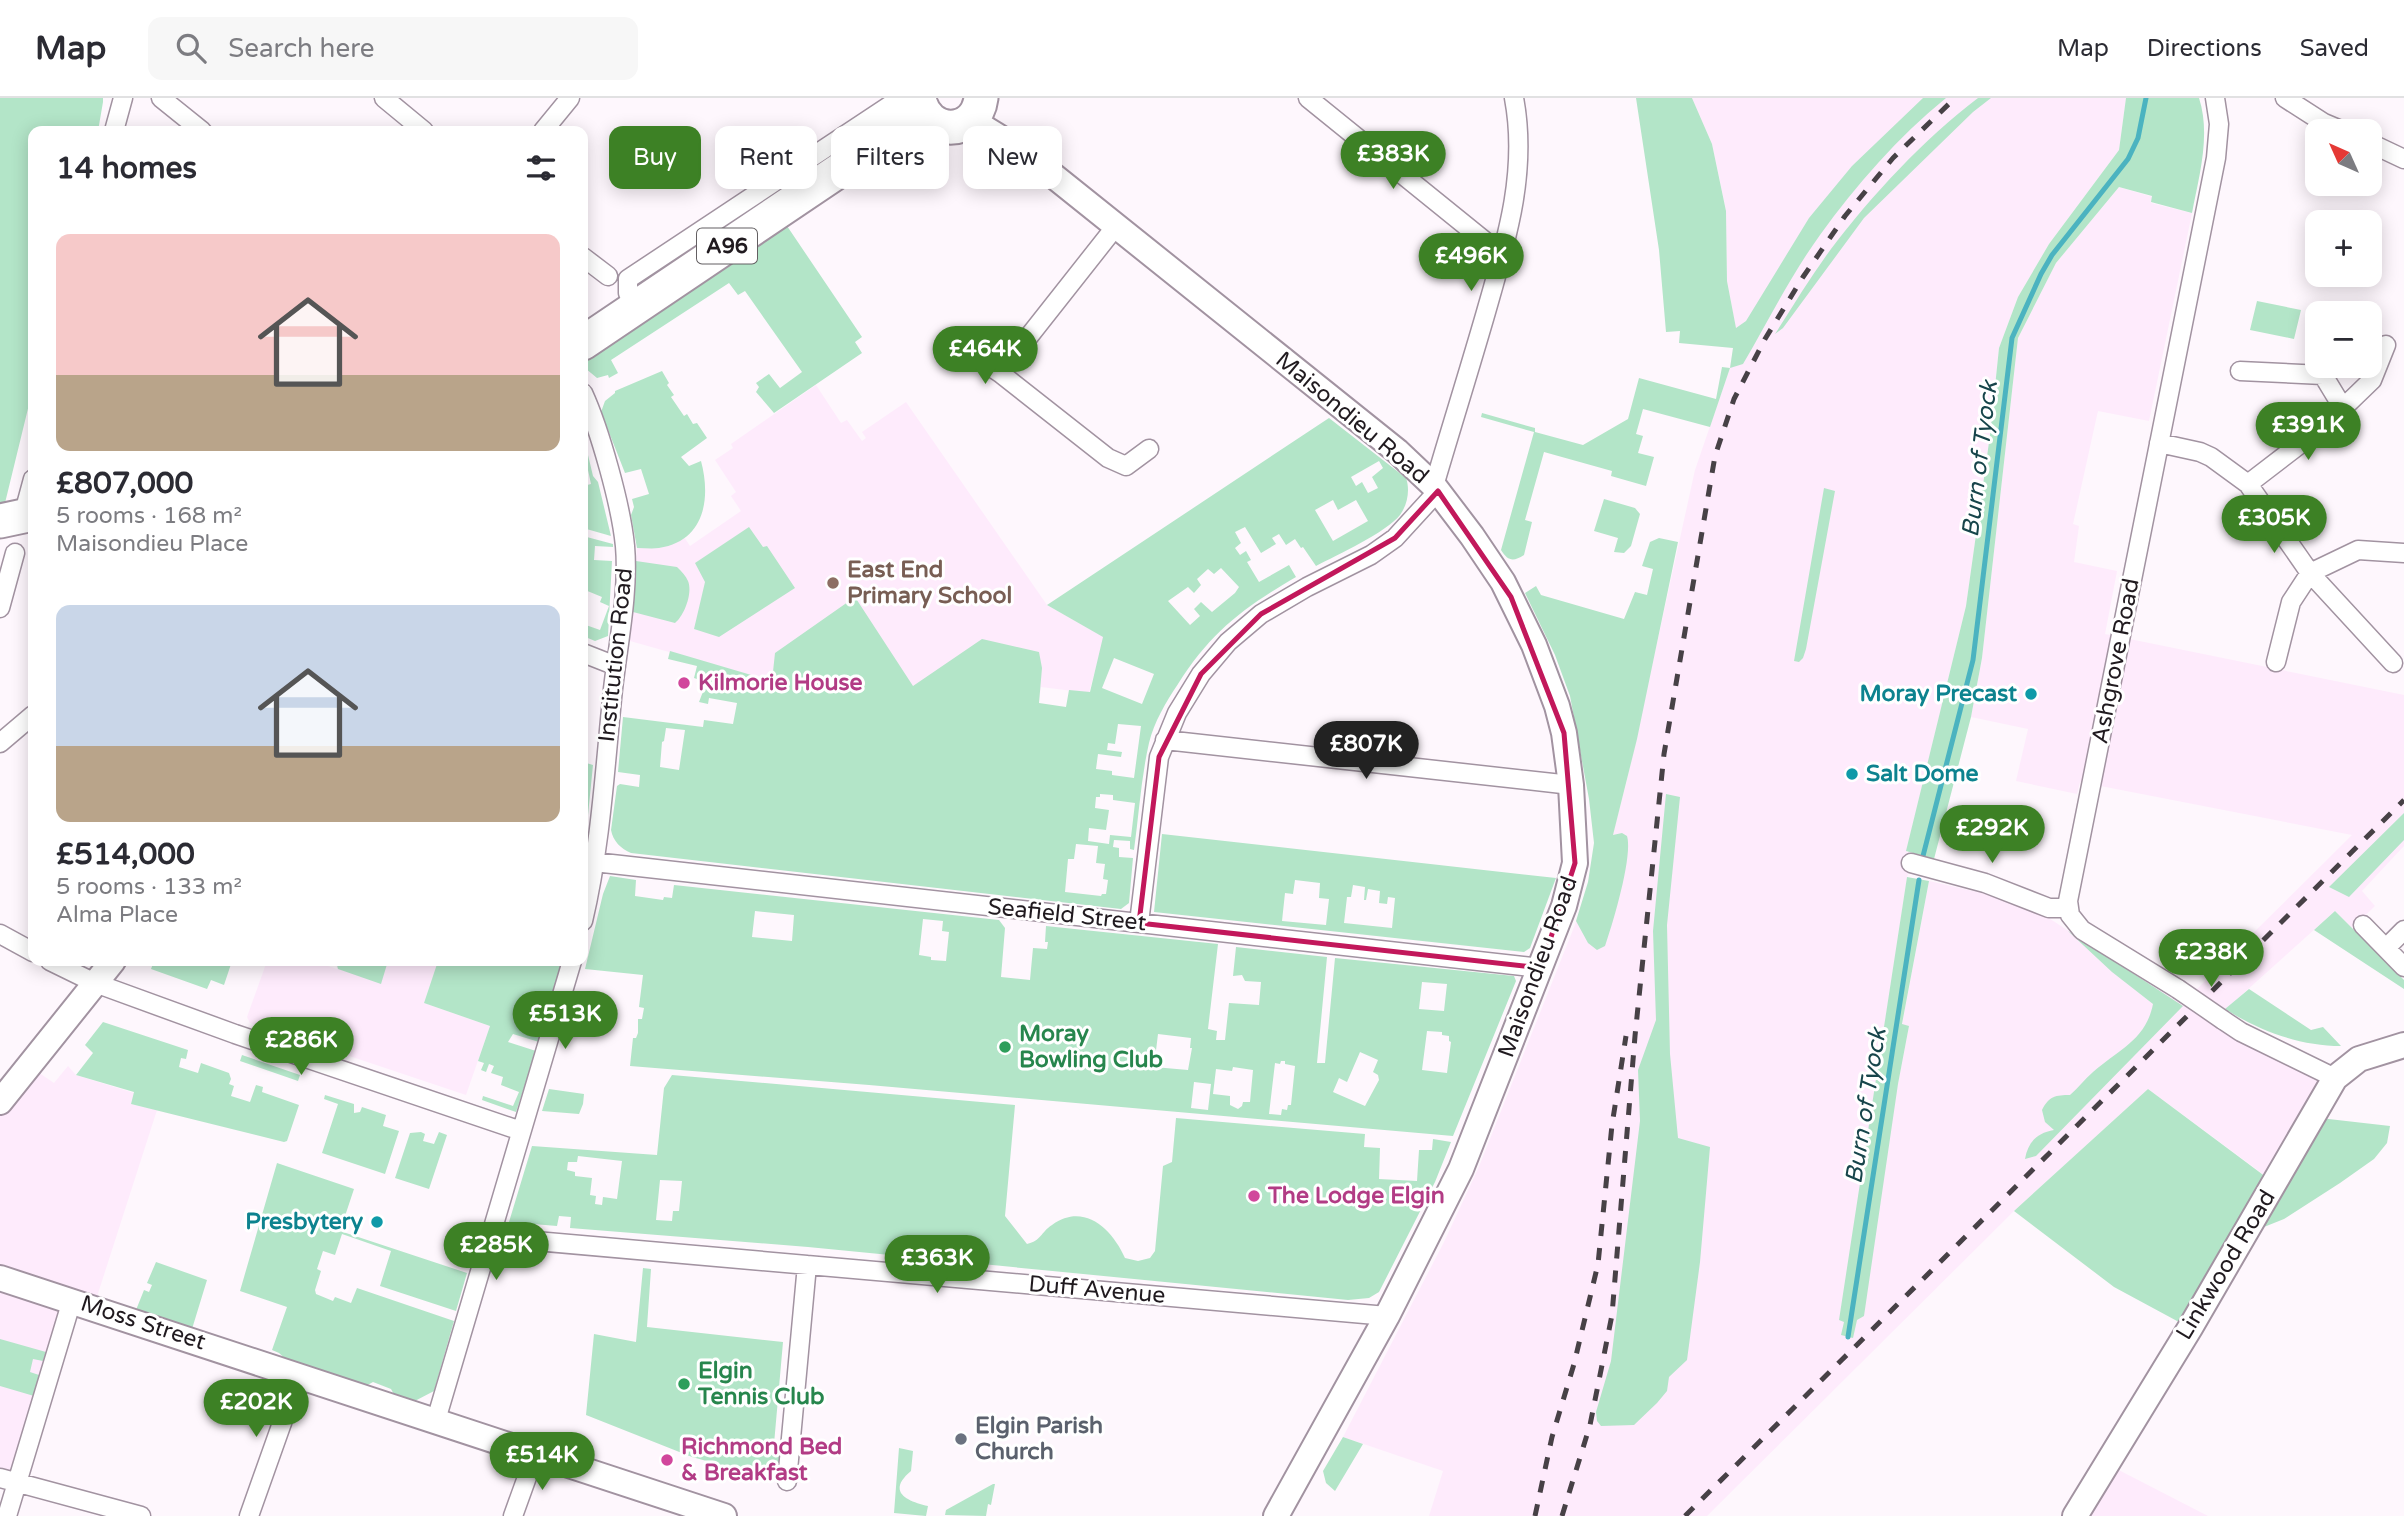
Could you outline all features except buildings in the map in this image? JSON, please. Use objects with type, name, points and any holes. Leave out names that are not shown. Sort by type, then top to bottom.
[{"type":"highway","points":[[918,105],[950,127],[977,107]]},
{"type":"highway","name":"A96","points":[[588,340],[872,149],[918,105]]},
{"type":"street","points":[[115,126],[122,98]]},
{"type":"street","points":[[161,98],[196,126]]},
{"type":"street","points":[[384,98],[418,126]]},
{"type":"street","points":[[547,126],[570,98]]},
{"type":"street","points":[[1308,98],[1502,255]]},
{"type":"street","points":[[1139,923],[1159,757],[1187,695],[1212,657],[1255,618],[1382,548],[1408,526],[1436,489],[1502,255],[1519,170],[1519,124],[1514,98]]},
{"type":"street","name":"Ashgrove Road","points":[[2068,908],[2068,894],[2216,158],[2219,124],[2215,98]]},
{"type":"street","points":[[2285,98],[2318,119]]},
{"type":"street","points":[[2311,98],[2322,119]]},
{"type":"street","points":[[635,309],[628,293],[628,279],[918,105]]},
{"type":"street","name":"Maisondieu Road","points":[[977,107],[1008,141],[1396,451],[1436,489],[1503,582],[1527,629],[1557,706],[1564,733],[1571,785],[1575,863],[1568,895],[1461,1168],[1387,1316],[1276,1516]]},
{"type":"street","points":[[2382,149],[2404,159]]},
{"type":"street","points":[[1000,373],[1116,226]]},
{"type":"street","points":[[588,261],[608,276]]},
{"type":"street","points":[[2248,484],[2321,428],[2372,380],[2386,345]]},
{"type":"street","points":[[964,349],[1000,373],[1108,458],[1126,466],[1149,449]]},
{"type":"street","points":[[2240,371],[2323,375],[2343,408]]},
{"type":"street","name":"Institution Road","points":[[588,408],[603,453],[625,544],[625,572],[594,862],[588,894]]},
{"type":"street","points":[[2159,443],[2211,457],[2248,484],[2310,573],[2393,663]]},
{"type":"street","points":[[19,517],[28,493]]},
{"type":"street","points":[[2276,662],[2291,602],[2310,573],[2358,550],[2404,553]]},
{"type":"street","points":[[0,608],[15,553]]},
{"type":"street","points":[[588,655],[615,666]]},
{"type":"street","points":[[0,743],[28,719]]},
{"type":"street","points":[[1165,740],[1571,785]]},
{"type":"street","name":"Seafield Street","points":[[594,862],[1541,968]]},
{"type":"street","points":[[1911,863],[1985,883],[2049,908],[2068,908],[2074,923],[2082,930],[2223,1020],[2335,1078]]},
{"type":"street","points":[[2363,925],[2404,967]]},
{"type":"street","points":[[2386,948],[2404,930]]},
{"type":"street","points":[[0,934],[28,949]]},
{"type":"street","points":[[60,966],[95,983],[521,1131]]},
{"type":"street","points":[[0,1102],[109,966]]},
{"type":"street","points":[[436,1420],[570,966]]},
{"type":"street","name":"Linkwood Road","points":[[2075,1516],[2190,1328],[2335,1078],[2359,1059],[2404,1045]]},
{"type":"street","name":"Duff Avenue","points":[[490,1237],[1387,1316]]},
{"type":"street","points":[[787,1481],[807,1265]]},
{"type":"street","name":"Moss Street","points":[[0,1278],[724,1516]]},
{"type":"street","points":[[7,1516],[8,1480],[72,1300]]},
{"type":"street","points":[[249,1516],[299,1375]]},
{"type":"street","points":[[513,1516],[535,1455]]},
{"type":"street","points":[[8,1480],[141,1516]]},
{"type":"highlighted area","points":[[1438,491],[1511,597],[1564,733],[1575,863],[1541,968],[1139,923],[1159,757],[1201,674],[1261,614],[1395,538]]},
{"type":"shaded area","points":[[1692,98],[2126,98],[2119,150],[2049,244],[2018,297],[1999,348],[1990,435],[1966,606],[1908,844],[1907,852],[1914,853],[1907,877],[1840,1320],[1844,1321],[1898,1084],[1909,1026],[1902,1025],[1929,881],[2013,900],[2044,915],[2172,998],[2184,981],[2197,989],[2352,835],[2080,782],[2077,794],[2016,781],[2028,729],[1971,717],[1982,658],[2018,338],[2056,263],[2119,187],[2153,197],[2151,203],[2192,213],[2149,421],[2098,411],[2073,524],[2079,526],[2074,562],[2117,571],[2105,634],[2404,695],[2404,846],[2362,891],[2375,906],[2352,928],[2335,911],[2226,1009],[2229,1012],[2224,1020],[2335,1078],[2275,1183],[2148,1089],[2014,1211],[1707,1516],[1429,1516],[1443,1471],[1343,1437],[1444,1242],[1478,1169],[1582,907],[1593,909],[1626,784],[1695,470],[1730,368],[1736,329],[1727,281],[1726,210],[1712,144]]},
{"type":"shaded area","name":"East End Primary School","points":[[816,385],[841,423],[847,420],[862,441],[866,438],[862,432],[906,402],[1047,605],[1104,637],[1089,693],[1041,687],[1036,722],[772,681],[630,641],[637,548],[660,548],[684,537],[690,546],[741,511],[731,496],[736,492],[715,460],[733,448],[731,444]]},
{"type":"shaded area","points":[[265,966],[328,966],[337,969],[337,966],[436,966],[424,1003],[490,1026],[466,1095],[250,1023],[247,1017]]},
{"type":"shaded area","points":[[29,1066],[54,1083],[68,1066],[76,1075],[134,1093],[131,1104],[157,1110],[93,1309],[68,1301],[13,1478],[0,1475],[0,1101]]},
{"type":"shaded area","points":[[2107,1464],[2208,1516],[2075,1516]]},
{"type":"green space","points":[[0,98],[103,98],[99,126],[28,126],[28,409],[5,503],[0,504]]},
{"type":"green space","points":[[1636,98],[1692,98],[1712,144],[1726,211],[1727,281],[1736,328],[1746,321],[1809,218],[1852,166],[1923,98],[1946,98],[1895,145],[1848,198],[1799,266],[1743,364],[1730,368],[1733,348],[1679,343],[1680,331],[1666,332],[1659,250]]},
{"type":"green space","points":[[1978,98],[1991,98],[1973,112],[1864,218],[1783,328],[1775,334],[1824,259],[1864,208],[1918,150]]},
{"type":"green space","points":[[2126,98],[2199,98],[2204,141],[2192,213],[2151,202],[2152,196],[2119,187],[2056,263],[2018,338],[1982,658],[1971,717],[1934,859],[1906,851],[1966,606],[1990,435],[1999,348],[2018,297],[2049,244],[2119,150]]},
{"type":"green space","points":[[785,223],[862,337],[855,342],[862,353],[774,413],[756,392],[759,387],[756,383],[769,374],[780,388],[802,372],[745,291],[738,295],[729,283],[611,360],[618,373],[609,378],[608,375],[597,378],[588,370],[588,357]]},
{"type":"green space","points":[[2257,301],[2301,310],[2294,339],[2250,330]]},
{"type":"green space","points":[[1722,367],[1730,368],[1710,427],[1643,409],[1636,434],[1643,436],[1638,453],[1654,457],[1646,486],[1611,476],[1612,471],[1544,452],[1525,520],[1532,522],[1524,555],[1511,559],[1504,554],[1501,550],[1534,432],[1481,417],[1482,413],[1535,428],[1535,432],[1583,445],[1628,419],[1639,378],[1716,399]]},
{"type":"green space","points":[[662,371],[674,395],[671,397],[684,416],[687,414],[693,424],[697,423],[707,438],[681,457],[689,466],[701,461],[704,503],[701,516],[686,537],[659,548],[637,548],[631,515],[634,507],[632,499],[649,494],[641,469],[625,473],[601,412],[605,401],[615,391]]},
{"type":"green space","points":[[1329,418],[1406,478],[1408,496],[1403,511],[1394,522],[1316,566],[1295,539],[1286,545],[1279,534],[1272,538],[1276,544],[1261,553],[1245,527],[1235,532],[1241,543],[1235,548],[1240,555],[1246,551],[1251,560],[1247,562],[1259,582],[1289,565],[1296,577],[1260,599],[1216,635],[1190,666],[1161,712],[1146,756],[1134,850],[1130,849],[1130,841],[1114,840],[1113,847],[1119,848],[1119,857],[1133,858],[1129,903],[1121,909],[631,853],[621,847],[614,838],[611,830],[617,786],[620,784],[639,787],[640,775],[618,772],[623,717],[703,727],[704,720],[733,724],[737,703],[709,698],[708,704],[699,702],[704,689],[703,681],[694,678],[697,666],[668,659],[670,651],[772,681],[775,653],[855,597],[913,686],[982,639],[1039,652],[1042,668],[1039,703],[1066,707],[1069,690],[1090,692],[1103,637],[1047,605]],"holes":[[[1379,461],[1383,468],[1372,477],[1378,488],[1368,493],[1362,482],[1356,486],[1351,477]],[[1333,500],[1338,510],[1356,500],[1368,521],[1333,541],[1315,510]],[[1221,568],[1239,587],[1212,612],[1201,602],[1194,609],[1200,616],[1190,625],[1168,601],[1188,587],[1194,593],[1201,585],[1197,579],[1208,569],[1214,574]],[[1114,658],[1154,674],[1142,704],[1102,688]],[[1118,724],[1141,726],[1134,778],[1112,775],[1112,771],[1096,769],[1098,754],[1121,757],[1122,752],[1107,750],[1108,743],[1115,744]],[[666,728],[685,730],[679,770],[660,767]],[[1100,794],[1113,795],[1113,800],[1135,803],[1131,837],[1110,835],[1109,844],[1088,841],[1089,828],[1106,830],[1109,810],[1095,808],[1096,797],[1100,797]],[[1076,844],[1098,846],[1096,863],[1105,864],[1103,879],[1108,880],[1106,894],[1101,896],[1065,892],[1068,859],[1074,859]]]},
{"type":"green space","points":[[588,455],[593,476],[598,482],[611,536],[588,529],[588,485],[591,484]]},
{"type":"green space","points":[[1824,488],[1835,491],[1806,649],[1799,662],[1794,661]]},
{"type":"green space","points":[[1604,499],[1635,508],[1640,514],[1631,546],[1624,553],[1614,552],[1618,538],[1594,531]]},
{"type":"green space","points":[[749,527],[763,547],[767,546],[795,588],[719,637],[694,629],[705,582],[695,563]]},
{"type":"green space","points":[[588,537],[613,544],[613,547],[595,546],[594,560],[612,561],[608,636],[595,641],[588,638],[588,626],[600,630],[609,606],[600,602],[602,597],[588,591]]},
{"type":"green space","points":[[1659,538],[1678,542],[1637,739],[1613,835],[1622,833],[1627,836],[1625,874],[1605,946],[1597,950],[1588,943],[1576,921],[1588,882],[1594,843],[1589,799],[1570,696],[1555,655],[1525,593],[1536,586],[1541,595],[1624,619],[1635,592],[1647,595],[1653,569],[1642,566],[1650,542]]},
{"type":"green space","points":[[636,561],[677,567],[686,577],[689,586],[687,604],[675,623],[633,612]]},
{"type":"green space","points":[[588,764],[593,765],[588,815]]},
{"type":"green space","points":[[1666,794],[1680,797],[1667,925],[1670,1054],[1678,1138],[1710,1147],[1700,1262],[1687,1360],[1669,1377],[1667,1391],[1634,1425],[1601,1426],[1596,1412],[1611,1361],[1640,1121],[1638,1070],[1656,1020],[1653,931]]},
{"type":"green space","points":[[2404,813],[2404,840],[2349,897],[2329,887]]},
{"type":"green space","points":[[1162,834],[1556,878],[1530,948],[1524,952],[1154,912]],"holes":[[[1295,880],[1320,883],[1319,898],[1329,899],[1326,925],[1282,921],[1285,893],[1293,894]],[[1353,885],[1365,887],[1364,900],[1368,889],[1380,891],[1379,903],[1387,904],[1388,897],[1395,898],[1392,928],[1344,923],[1347,897],[1351,897]]]},
{"type":"green space","points":[[610,876],[636,880],[635,896],[663,900],[664,897],[672,898],[674,885],[999,920],[1005,928],[1001,977],[1030,980],[1033,948],[1047,949],[1046,926],[1218,944],[1208,1029],[1217,1031],[1216,1040],[1225,1040],[1229,1003],[1259,1005],[1261,982],[1245,981],[1242,975],[1233,976],[1236,947],[1327,957],[1317,1063],[1325,1063],[1335,958],[1514,976],[1516,981],[1453,1136],[630,1066],[633,1038],[636,1038],[638,1033],[638,1019],[642,1019],[644,1008],[639,1007],[643,975],[585,969],[588,966],[588,956]],"holes":[[[755,911],[794,915],[792,941],[752,937]],[[923,919],[943,921],[942,931],[949,932],[946,961],[931,960],[931,957],[919,955]],[[1422,982],[1447,984],[1444,1011],[1419,1009]],[[1427,1031],[1442,1032],[1442,1035],[1449,1036],[1451,1042],[1447,1073],[1422,1070]],[[1158,1034],[1191,1038],[1188,1070],[1154,1067]],[[1360,1052],[1378,1060],[1373,1072],[1378,1075],[1379,1080],[1365,1106],[1333,1092],[1339,1078],[1347,1082]],[[1285,1061],[1285,1064],[1295,1066],[1291,1105],[1288,1105],[1287,1110],[1282,1109],[1281,1115],[1269,1114],[1275,1063]],[[1233,1067],[1253,1070],[1250,1102],[1243,1102],[1238,1109],[1230,1105],[1230,1096],[1213,1094],[1216,1069],[1232,1071]],[[1194,1082],[1211,1084],[1208,1110],[1191,1108]]]},
{"type":"green space","points":[[1907,877],[1929,881],[1902,1024],[1909,1026],[1864,1316],[1857,1320],[1853,1338],[1841,1335],[1844,1322],[1839,1320]]},
{"type":"green space","points":[[2335,911],[2404,980],[2404,989],[2314,930]]},
{"type":"green space","points":[[2068,931],[2183,1006],[2036,1156],[2025,1159],[2034,1139],[2054,1130],[2045,1122],[2042,1110],[2047,1102],[2057,1096],[2070,1095],[2093,1072],[2138,1036],[2153,1004],[2112,972]]},
{"type":"green space","points":[[152,966],[230,966],[224,985],[211,980],[207,989],[151,969]]},
{"type":"green space","points":[[337,966],[386,966],[381,984],[338,969]]},
{"type":"green space","points":[[436,966],[561,966],[539,1042],[513,1034],[508,1042],[536,1051],[516,1112],[482,1100],[483,1096],[513,1106],[519,1092],[501,1085],[503,1077],[491,1073],[494,1066],[489,1064],[486,1072],[481,1070],[484,1063],[478,1061],[490,1026],[424,1003]]},
{"type":"green space","points":[[2249,989],[2311,1030],[2323,1027],[2341,1046],[2281,1036],[2225,1009]]},
{"type":"green space","points":[[103,1022],[188,1050],[186,1059],[181,1058],[179,1067],[198,1073],[201,1063],[229,1073],[229,1084],[234,1086],[231,1096],[250,1102],[256,1085],[263,1087],[262,1092],[299,1105],[287,1141],[131,1104],[134,1092],[76,1075],[93,1053],[85,1045]]},
{"type":"green space","points":[[242,1055],[300,1075],[298,1081],[240,1061]]},
{"type":"green space","points":[[672,1075],[1015,1105],[1005,1216],[1027,1244],[1035,1241],[1048,1228],[1075,1216],[1096,1222],[1113,1237],[1125,1258],[1138,1261],[1150,1258],[1155,1251],[1163,1166],[1172,1162],[1176,1118],[1365,1134],[1364,1147],[1380,1148],[1379,1179],[1417,1181],[1419,1150],[1432,1150],[1433,1139],[1451,1142],[1435,1182],[1379,1292],[1369,1298],[1348,1300],[808,1247],[570,1228],[571,1217],[559,1216],[557,1226],[509,1222],[532,1146],[657,1155],[664,1088]],"holes":[[[578,1156],[622,1161],[617,1199],[603,1197],[602,1205],[595,1204],[596,1196],[590,1195],[592,1178],[575,1176],[575,1172],[567,1170],[568,1162],[577,1162]],[[660,1180],[682,1181],[679,1211],[673,1211],[672,1221],[656,1220]]]},
{"type":"green space","points":[[549,1089],[584,1094],[579,1114],[542,1111]]},
{"type":"green space","points":[[2148,1089],[2274,1183],[2311,1117],[2390,1126],[2387,1143],[2374,1159],[2340,1183],[2284,1219],[2244,1235],[2190,1328],[2114,1287],[2014,1211]]},
{"type":"green space","points":[[325,1095],[354,1104],[354,1113],[360,1112],[362,1107],[386,1115],[383,1126],[399,1131],[385,1174],[322,1153],[338,1104],[324,1099]]},
{"type":"green space","points":[[439,1132],[447,1135],[429,1189],[395,1178],[410,1133],[425,1134],[423,1141],[434,1144]]},
{"type":"green space","points":[[277,1163],[354,1189],[340,1231],[467,1273],[456,1311],[380,1286],[391,1251],[342,1234],[335,1255],[323,1251],[317,1269],[321,1271],[316,1294],[333,1301],[335,1297],[351,1303],[357,1288],[454,1321],[434,1391],[411,1403],[396,1398],[391,1389],[373,1382],[364,1387],[289,1362],[272,1350],[287,1307],[240,1291]]},
{"type":"green space","points":[[156,1262],[207,1280],[192,1329],[136,1310],[144,1290],[149,1292],[152,1285],[147,1283]]},
{"type":"green space","name":"Elgin Tennis Club","points":[[643,1268],[651,1269],[647,1327],[783,1342],[774,1444],[785,1446],[780,1481],[692,1457],[586,1415],[594,1334],[636,1342]]},
{"type":"green space","points":[[0,1339],[46,1352],[43,1361],[33,1359],[30,1372],[39,1375],[34,1396],[0,1386]]},
{"type":"green space","points":[[1343,1437],[1363,1444],[1335,1491],[1326,1483],[1323,1471]]},
{"type":"green space","points":[[899,1448],[913,1451],[911,1471],[904,1478],[900,1490],[907,1498],[928,1506],[926,1516],[894,1513]]},
{"type":"green space","points":[[993,1484],[991,1505],[988,1504],[986,1516],[945,1515],[946,1510]]},
{"type":"waterway","name":"Burn of Tyock","points":[[1923,856],[1973,660],[2012,338],[2052,255],[2128,159],[2138,138],[2146,98]]},
{"type":"waterway","name":"Burn of Tyock","points":[[1848,1337],[1919,880]]},
{"type":"railway","points":[[1562,1516],[1590,1425],[1612,1315],[1635,1036],[1664,754],[1715,456],[1734,399],[1765,339],[1803,277],[1845,216],[1893,158],[1955,98]]},
{"type":"railway","points":[[1685,1516],[2404,800]]},
{"type":"railway","points":[[1535,1516],[1552,1437],[1574,1364],[1598,1264],[1612,1125],[1626,1036]]},
{"type":"place","name":"East End Primary School","points":[[833,583]]},
{"type":"place","name":"Kilmorie House","points":[[684,683]]},
{"type":"place","name":"Moray Precast","points":[[2031,694]]},
{"type":"place","name":"Salt Dome","points":[[1852,774]]},
{"type":"place","name":"Moray Bowling Club","points":[[1005,1047]]},
{"type":"place","name":"The Lodge Elgin","points":[[1254,1196]]},
{"type":"place","name":"Presbytery","points":[[377,1222]]},
{"type":"place","name":"Elgin Tennis Club","points":[[684,1384]]},
{"type":"place","name":"Elgin Parish Church","points":[[961,1439]]},
{"type":"place","name":"Richmond Bed & Breakfast","points":[[667,1460]]}]
